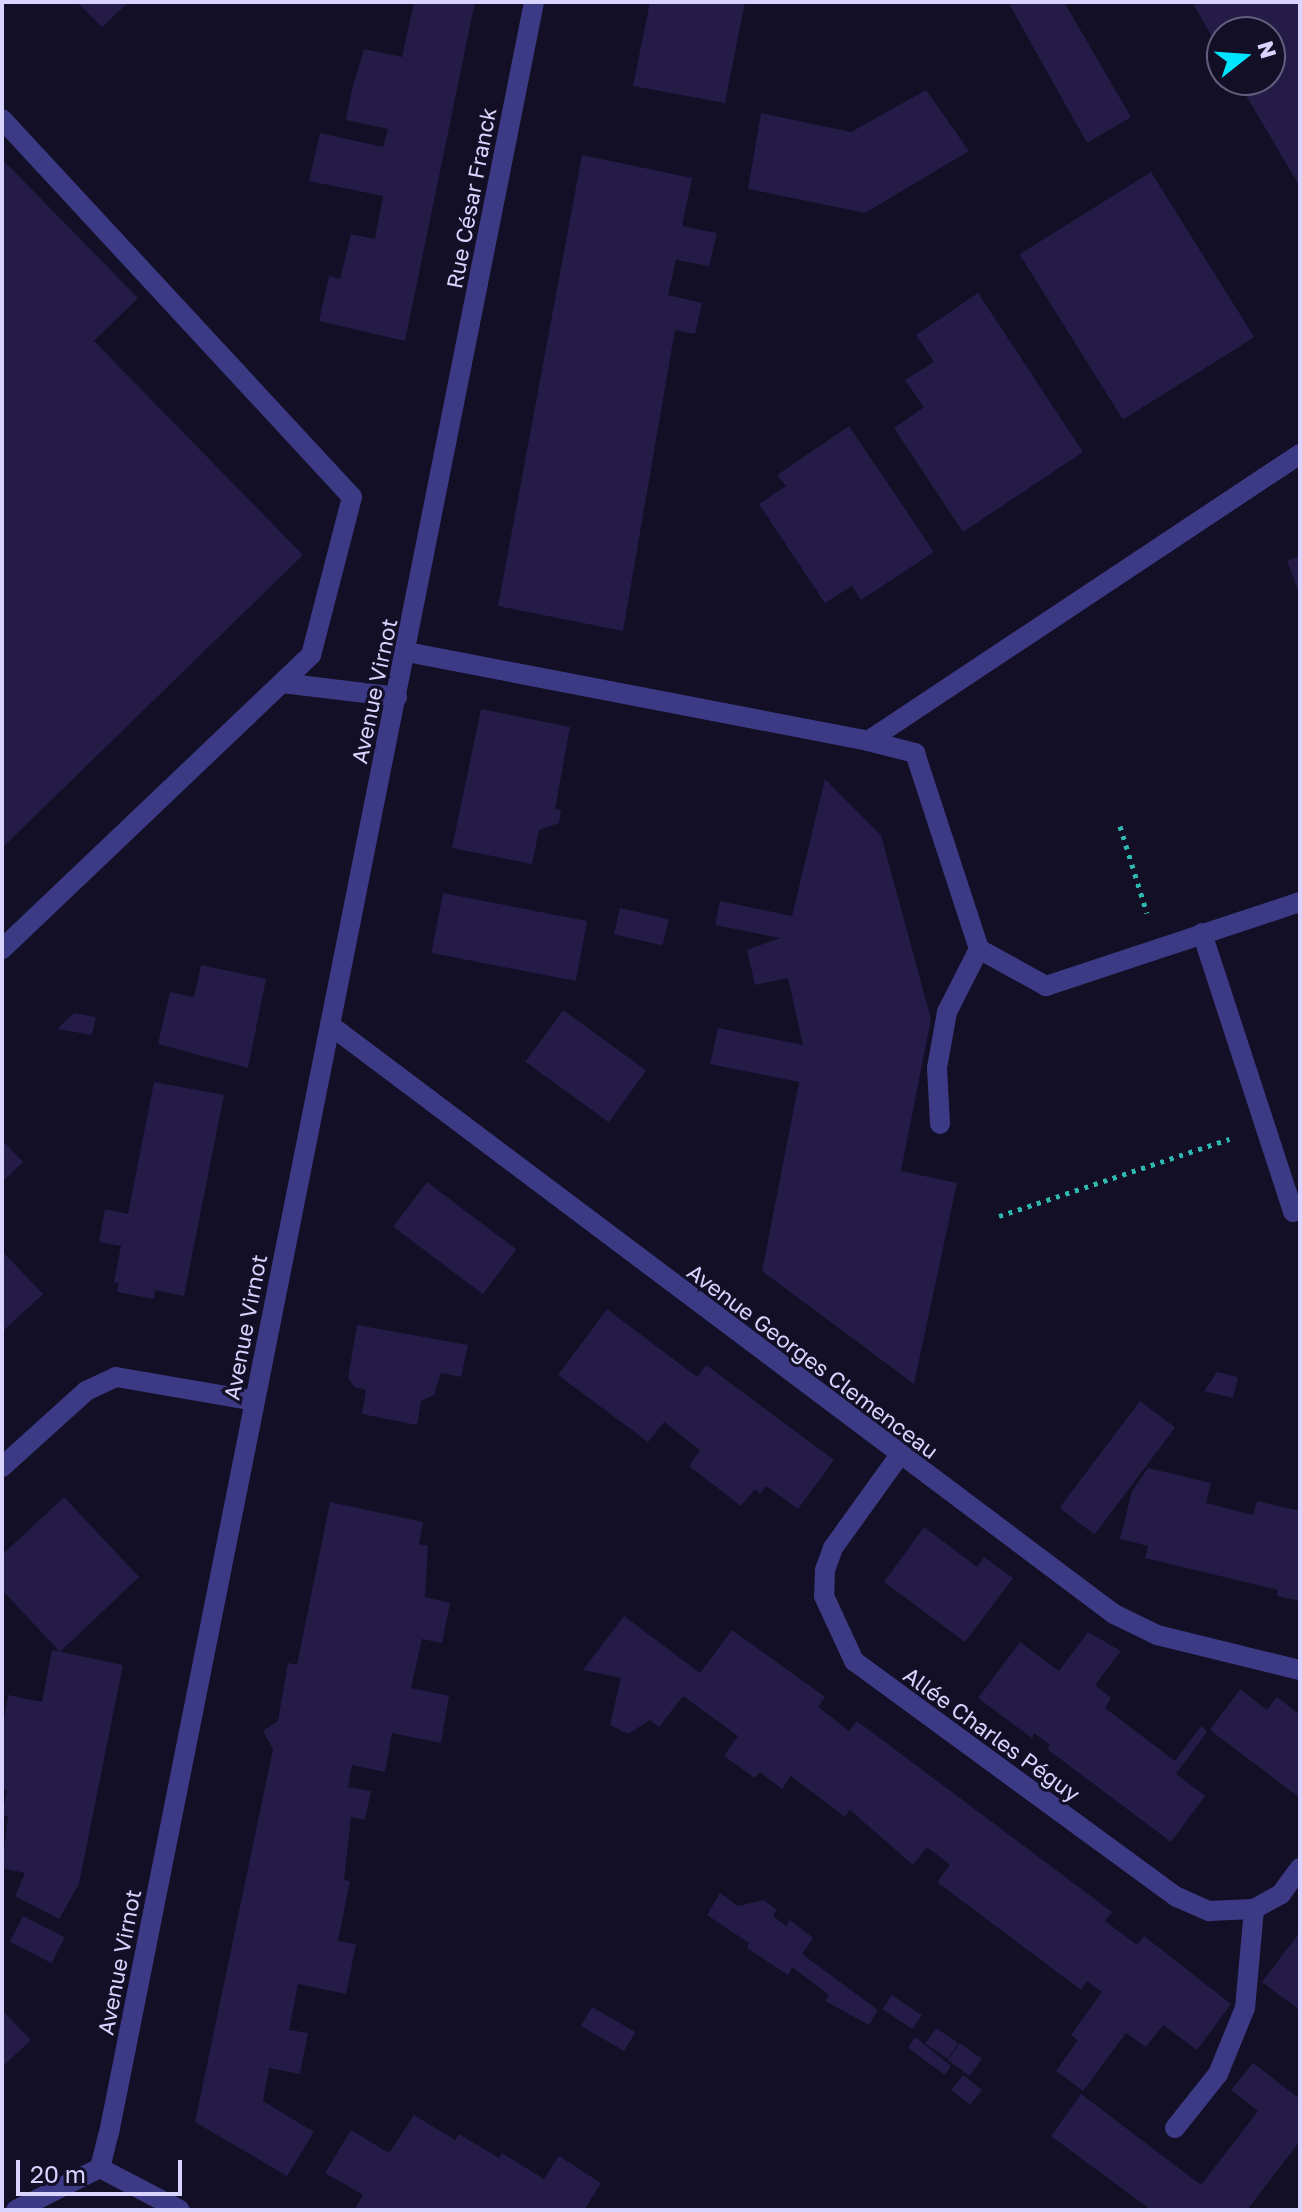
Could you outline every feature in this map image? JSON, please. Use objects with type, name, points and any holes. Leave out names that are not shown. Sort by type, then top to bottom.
[{"type":"street","name":"Rue César Franck","points":[[456,403],[534,2]]},
{"type":"street","points":[[2,119],[352,497],[311,655],[2,949]]},
{"type":"street","name":"Avenue Virnot","points":[[100,2168],[456,403]]},
{"type":"street","points":[[868,741],[1300,454]]},
{"type":"street","points":[[407,652],[868,741],[915,753],[979,949],[1046,986],[1300,902]]},
{"type":"street","points":[[282,683],[397,697]]},
{"type":"street","points":[[1202,933],[1293,1212],[1300,1210]]},
{"type":"street","points":[[940,1124],[937,1068],[947,1012],[979,949]]},
{"type":"street","name":"Avenue Georges Clemenceau","points":[[330,1025],[899,1456],[1114,1614],[1169,1638],[1300,1670]]},
{"type":"street","points":[[2,1467],[74,1401],[116,1377],[255,1401]]},
{"type":"street","name":"Allée Charles Péguy","points":[[899,1456],[833,1548],[825,1570],[824,1596],[854,1661],[1177,1897],[1209,1911],[1254,1909]]},
{"type":"street","points":[[1175,2128],[1218,2074],[1245,2008],[1254,1909],[1281,1894],[1300,1868]]},
{"type":"street","points":[[16,2210],[100,2168],[180,2210]]},
{"type":"path","points":[[1120,826],[1158,948]]},
{"type":"path","points":[[999,1216],[1265,1127]]},
{"type":"building","points":[[77,2],[129,2],[102,27]]},
{"type":"building","points":[[414,2],[475,2],[405,341],[319,321],[329,276],[340,279],[351,234],[375,239],[383,196],[309,181],[320,133],[383,147],[388,129],[346,120],[351,93],[364,49],[402,57]]},
{"type":"building","points":[[650,2],[745,2],[725,103],[633,86]]},
{"type":"building","points":[[1008,2],[1064,2],[1131,117],[1087,143]]},
{"type":"building","points":[[1192,2],[1300,2],[1300,187],[1246,96],[1286,96],[1286,16],[1206,16],[1206,26]]},
{"type":"building","points":[[926,90],[969,151],[865,213],[748,189],[761,113],[851,132]]},
{"type":"building","points":[[582,155],[692,178],[682,226],[717,233],[709,266],[676,260],[668,295],[702,303],[695,334],[675,330],[623,631],[498,606]]},
{"type":"building","points":[[2,159],[138,298],[94,341],[303,555],[2,848]]},
{"type":"building","points":[[1151,172],[1254,337],[1123,420],[1020,254]]},
{"type":"building","points":[[978,293],[1083,452],[963,532],[894,428],[924,407],[905,380],[934,362],[916,335]]},
{"type":"building","points":[[849,426],[934,552],[861,600],[852,586],[825,603],[759,504],[786,486],[777,475]]},
{"type":"building","points":[[1300,556],[1300,595],[1287,561]]},
{"type":"building","points":[[481,709],[570,727],[555,809],[561,810],[559,823],[539,830],[532,864],[452,848]]},
{"type":"building","points":[[825,779],[881,835],[931,1019],[901,1171],[957,1183],[914,1384],[762,1271],[799,1082],[710,1064],[718,1028],[803,1045],[788,978],[755,985],[747,950],[780,938],[715,925],[720,901],[792,916]]},
{"type":"building","points":[[443,893],[587,921],[576,981],[431,953]]},
{"type":"building","points":[[620,908],[669,919],[663,946],[614,934]]},
{"type":"building","points":[[201,965],[266,979],[248,1068],[158,1044],[170,992],[194,997]]},
{"type":"building","points":[[563,1010],[646,1071],[609,1122],[525,1062]]},
{"type":"building","points":[[74,1013],[96,1017],[92,1035],[57,1029]]},
{"type":"building","points":[[154,1082],[224,1095],[184,1296],[155,1290],[154,1299],[117,1292],[119,1283],[114,1282],[121,1246],[99,1242],[105,1209],[128,1214]]},
{"type":"building","points":[[2,1140],[23,1162],[2,1182]]},
{"type":"building","points":[[427,1182],[516,1249],[483,1294],[393,1227]]},
{"type":"building","points":[[2,1251],[43,1294],[2,1332]]},
{"type":"building","points":[[607,1309],[697,1377],[706,1365],[834,1460],[798,1509],[766,1486],[760,1494],[755,1489],[741,1506],[689,1466],[700,1450],[664,1422],[648,1442],[558,1375]]},
{"type":"building","points":[[357,1325],[468,1345],[461,1377],[441,1373],[434,1395],[421,1401],[417,1425],[362,1414],[366,1390],[354,1387],[348,1378]]},
{"type":"building","points":[[1217,1372],[1238,1377],[1233,1398],[1204,1391]]},
{"type":"building","points":[[1140,1401],[1175,1427],[1094,1534],[1059,1508]]},
{"type":"building","points":[[1148,1468],[1211,1483],[1206,1503],[1253,1515],[1257,1501],[1300,1511],[1300,1601],[1277,1596],[1278,1590],[1145,1558],[1148,1546],[1120,1539],[1132,1491]]},
{"type":"building","points":[[64,1497],[139,1577],[60,1652],[2,1590],[2,1555]]},
{"type":"building","points":[[330,1502],[423,1522],[419,1544],[428,1546],[425,1597],[450,1603],[442,1643],[422,1639],[411,1688],[449,1696],[441,1743],[392,1733],[385,1772],[352,1765],[348,1787],[371,1791],[365,1820],[351,1817],[344,1880],[350,1881],[338,1941],[356,1944],[346,1994],[298,1984],[289,2030],[308,2033],[300,2074],[269,2068],[263,2101],[314,2132],[287,2176],[195,2122],[273,1749],[263,1731],[278,1721],[288,1663],[297,1665]]},
{"type":"building","points":[[924,1527],[977,1567],[984,1557],[1013,1578],[965,1642],[884,1582]]},
{"type":"building","points":[[624,1616],[700,1673],[732,1630],[825,1697],[818,1707],[849,1731],[857,1721],[1112,1912],[1105,1921],[1137,1945],[1144,1936],[1231,2004],[1197,2050],[1163,2025],[1146,2047],[1126,2033],[1083,2091],[1056,2071],[1078,2040],[1071,2035],[1102,1992],[1087,1981],[1081,1990],[937,1882],[950,1865],[927,1847],[913,1865],[850,1810],[845,1817],[791,1776],[782,1789],[760,1772],[755,1778],[724,1756],[738,1736],[683,1696],[659,1727],[650,1720],[628,1734],[610,1725],[621,1678],[583,1670]]},
{"type":"building","points":[[1088,1632],[1121,1651],[1095,1685],[1111,1698],[1105,1708],[1175,1761],[1201,1726],[1207,1732],[1176,1774],[1205,1796],[1171,1842],[1047,1749],[1050,1745],[1034,1733],[1032,1738],[978,1698],[1020,1642],[1059,1671]]},
{"type":"building","points":[[52,1650],[123,1665],[79,1884],[59,1919],[15,1896],[25,1873],[2,1868],[8,1816],[2,1815],[7,1790],[2,1790],[2,1731],[8,1695],[42,1702]]},
{"type":"building","points":[[1240,1689],[1267,1710],[1277,1697],[1300,1715],[1300,1798],[1210,1730]]},
{"type":"building","points":[[720,1893],[738,1906],[764,1900],[777,1910],[773,1916],[786,1926],[790,1920],[813,1938],[802,1954],[878,2010],[869,2025],[825,2001],[829,1995],[792,1967],[788,1975],[747,1948],[749,1943],[707,1915]]},
{"type":"building","points":[[23,1916],[65,1937],[52,1963],[10,1942]]},
{"type":"building","points":[[1300,1932],[1300,2010],[1262,1982]]},
{"type":"building","points":[[892,1995],[922,2015],[912,2029],[882,2009]]},
{"type":"building","points":[[592,2007],[635,2032],[624,2051],[581,2026]]},
{"type":"building","points":[[2,2010],[31,2040],[2,2067]]},
{"type":"building","points":[[936,2028],[958,2043],[948,2059],[925,2044]]},
{"type":"building","points":[[915,2037],[951,2066],[945,2075],[908,2048]]},
{"type":"building","points":[[960,2043],[982,2059],[969,2076],[948,2060]]},
{"type":"building","points":[[1253,2063],[1300,2099],[1300,2141],[1247,2210],[1151,2210],[1051,2136],[1081,2094],[1201,2185],[1258,2111],[1231,2090]]},
{"type":"building","points":[[963,2075],[982,2090],[970,2105],[951,2090]]},
{"type":"building","points":[[414,2115],[455,2140],[459,2134],[499,2158],[502,2153],[544,2179],[559,2156],[601,2183],[584,2210],[354,2210],[363,2195],[325,2173],[351,2130],[389,2153]]}]
